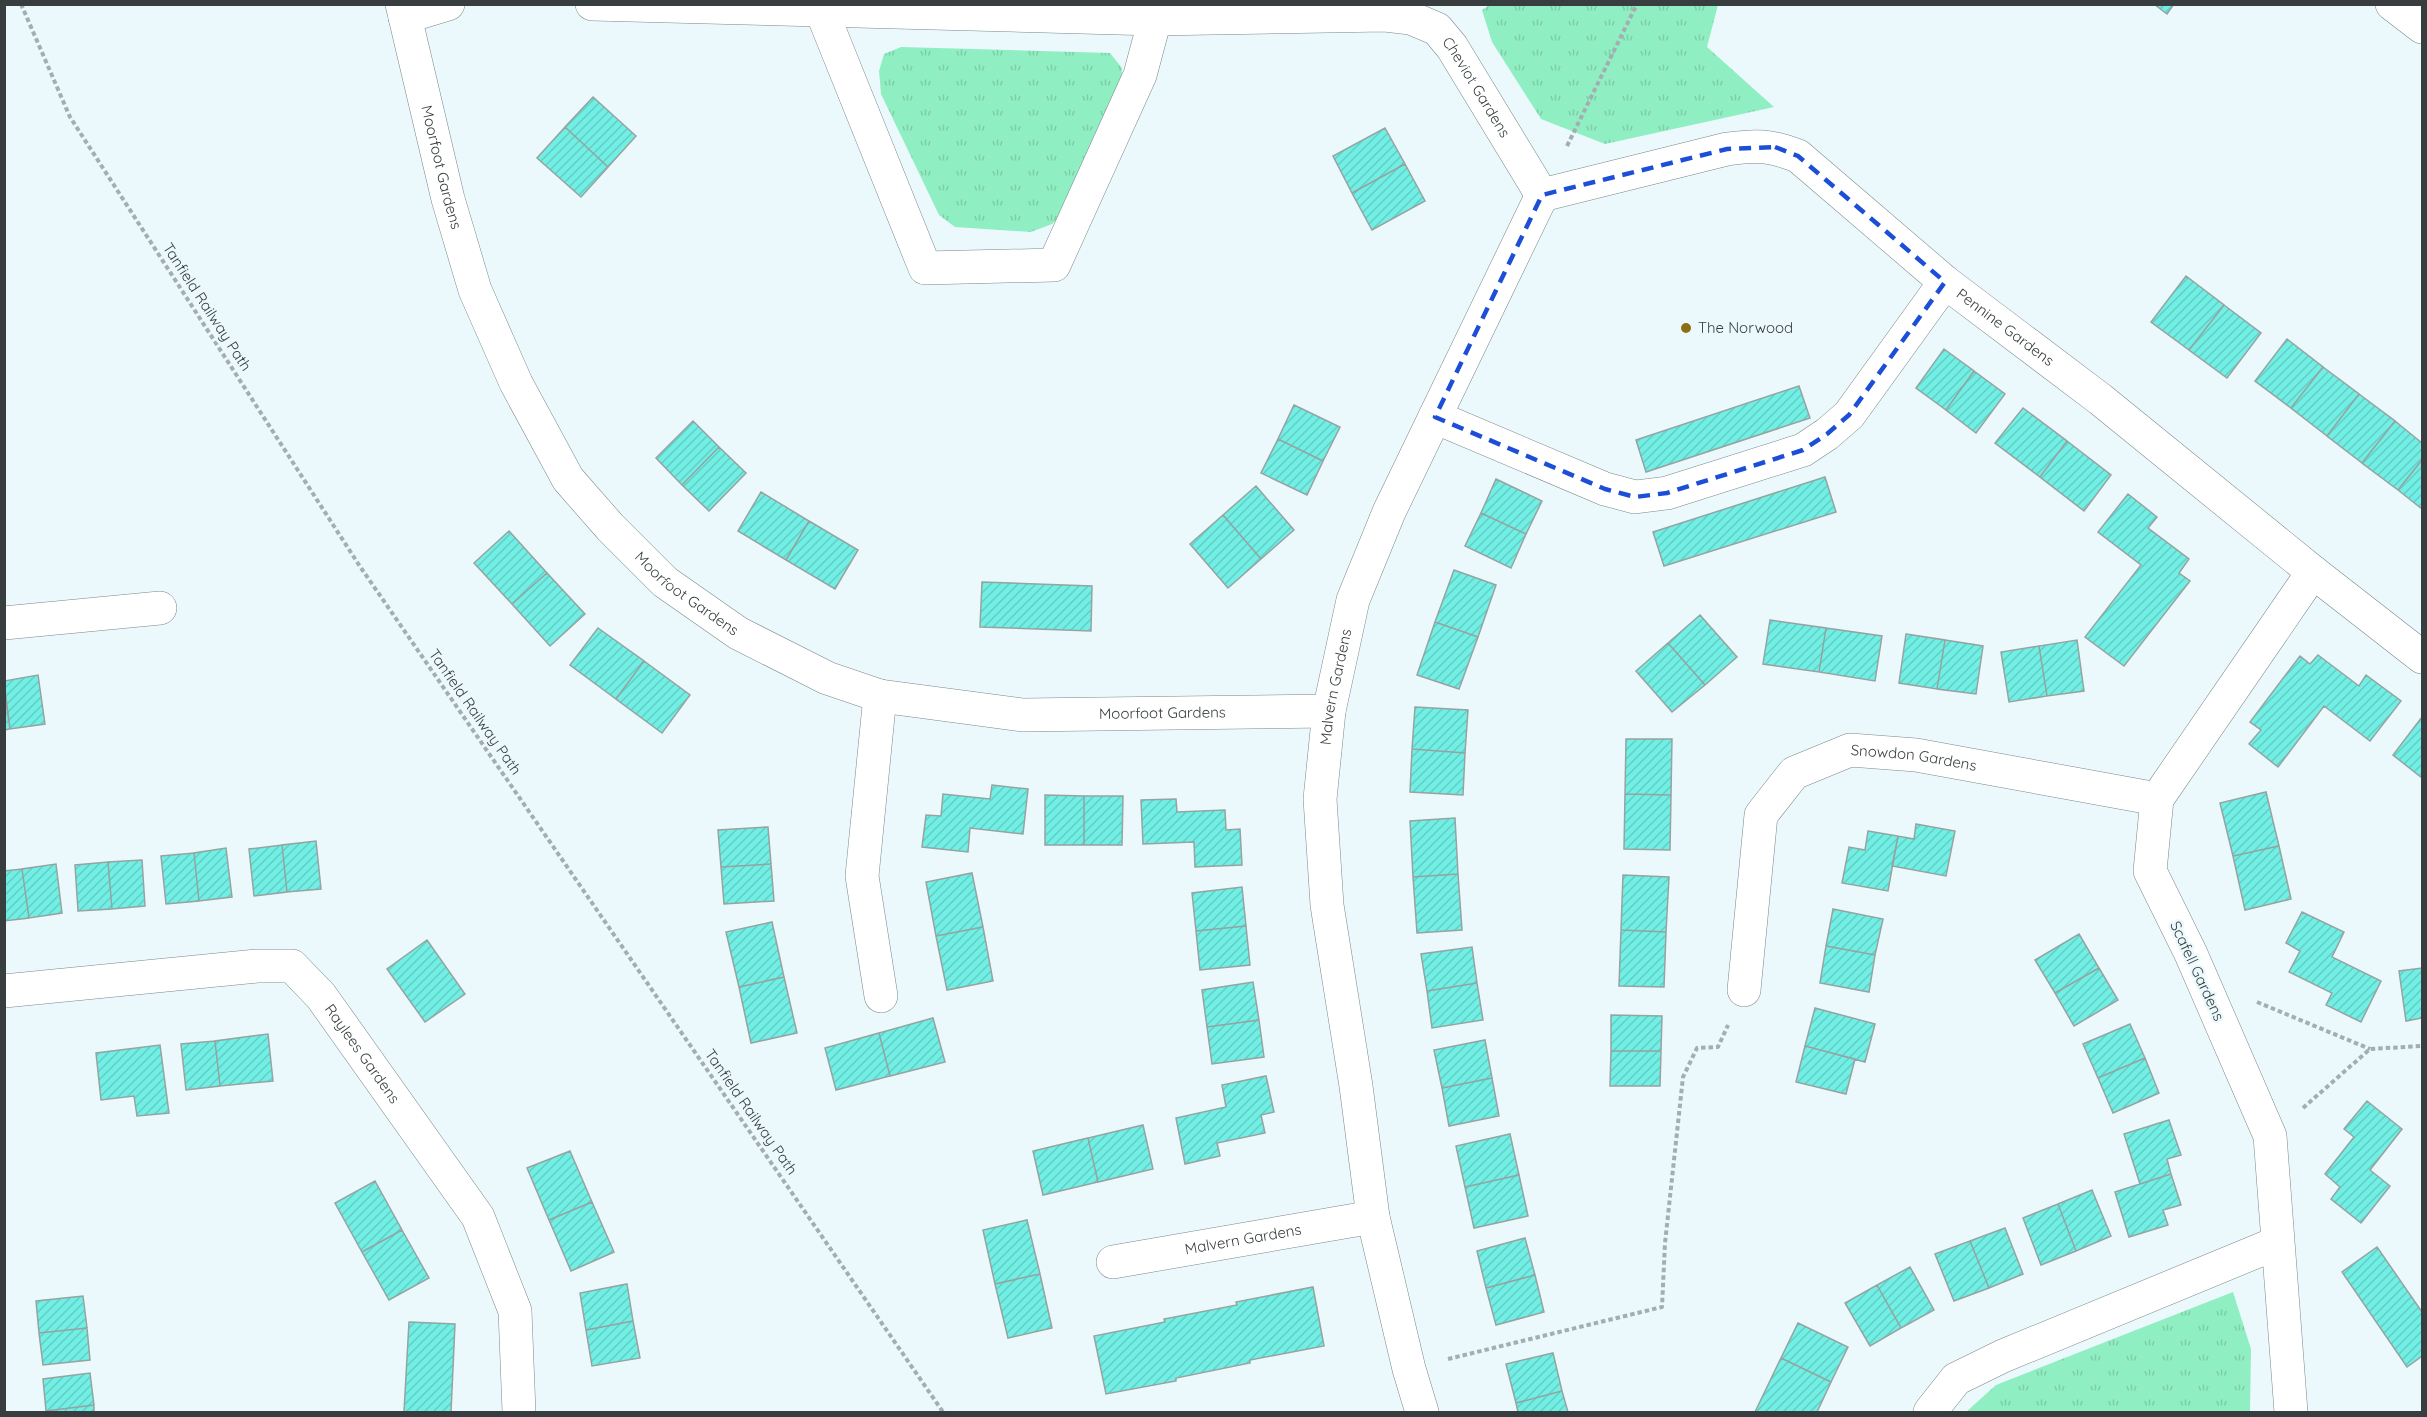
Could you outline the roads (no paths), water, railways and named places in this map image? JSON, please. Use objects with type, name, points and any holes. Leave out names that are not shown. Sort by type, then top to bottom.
[{"type":"street","points":[[403,11],[448,4]]},
{"type":"street","name":"Cheviot Gardens","points":[[592,4],[822,12],[1155,12],[1385,15],[1411,18],[1437,29],[1452,47],[1542,195]]},
{"type":"street","points":[[2392,4],[2422,27]]},
{"type":"street","name":"Moorfoot Gardens","points":[[403,11],[448,199],[475,290],[516,383],[568,479],[610,527],[665,582],[738,633],[827,678],[880,696],[1023,715],[1329,711]]},
{"type":"street","points":[[822,12],[925,268],[1054,265],[1140,75],[1155,12]]},
{"type":"street","name":"Pennine Gardens","points":[[1542,195],[1727,149],[1775,147],[1798,156],[1945,282],[2100,399],[2313,572],[2422,657]]},
{"type":"street","name":"Malvern Gardens","points":[[1422,1413],[1373,1217],[1356,1086],[1327,905],[1320,799],[1329,711],[1353,600],[1389,512],[1542,195]]},
{"type":"street","points":[[1435,417],[1605,489],[1635,496],[1667,493],[1803,450],[1827,434],[1849,415],[1945,282]]},
{"type":"street","name":"Scafell Gardens","points":[[2291,1413],[2270,1136],[2191,954],[2150,871],[2157,799],[2313,572]]},
{"type":"street","points":[[4,623],[160,608]]},
{"type":"street","points":[[880,696],[862,876],[881,996]]},
{"type":"street","name":"Snowdon Gardens","points":[[1744,990],[1761,815],[1794,773],[1850,750],[1916,755],[2157,799]]},
{"type":"street","name":"Raylees Gardens","points":[[4,991],[257,966],[292,966],[321,996],[478,1217],[514,1311],[519,1413]]},
{"type":"street","name":"Malvern Gardens","points":[[1113,1262],[1373,1217]]},
{"type":"street","points":[[1930,1413],[1956,1379],[2003,1356],[2277,1243]]},
{"type":"place","name":"The Norwood","points":[[1686,328]]}]
